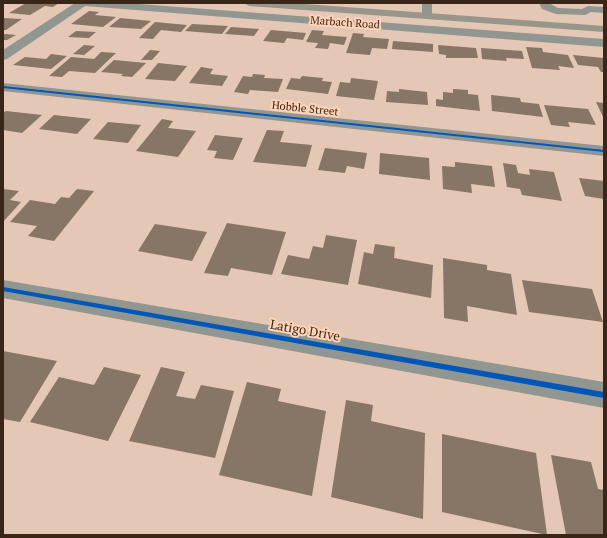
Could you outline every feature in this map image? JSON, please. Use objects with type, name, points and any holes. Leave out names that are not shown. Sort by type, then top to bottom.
[{"type":"main road","name":"Marbach Road","points":[[249,3],[604,29]]},
{"type":"street","name":"Marbach Road","points":[[84,3],[604,43]]},
{"type":"street","points":[[3,56],[84,3]]},
{"type":"street","points":[[427,3],[427,16]]},
{"type":"street","points":[[544,3],[546,8],[556,11],[584,12],[586,6],[604,10]]},
{"type":"street","name":"Hobble Street","points":[[3,87],[604,152]]},
{"type":"street","name":"Latigo Drive","points":[[3,289],[604,395]]},
{"type":"building","points":[[26,3],[59,3],[53,7],[45,6],[30,15],[9,13]]},
{"type":"building","points":[[89,11],[99,12],[95,15],[116,17],[103,27],[71,24]]},
{"type":"building","points":[[3,18],[22,19],[6,30],[3,30]]},
{"type":"building","points":[[120,18],[151,21],[141,29],[109,27]]},
{"type":"building","points":[[155,22],[187,25],[181,32],[161,30],[153,39],[139,38]]},
{"type":"building","points":[[192,24],[228,26],[222,34],[185,31]]},
{"type":"building","points":[[231,27],[259,29],[254,36],[225,34]]},
{"type":"building","points":[[271,30],[306,33],[303,40],[287,38],[284,43],[263,41]]},
{"type":"building","points":[[312,30],[324,31],[322,35],[347,37],[344,45],[330,43],[328,49],[315,48],[318,43],[306,42]]},
{"type":"building","points":[[76,31],[96,32],[89,38],[68,37]]},
{"type":"building","points":[[353,33],[364,34],[363,37],[389,39],[387,49],[372,48],[370,55],[346,53]]},
{"type":"building","points":[[3,35],[16,35],[7,40],[3,40]]},
{"type":"building","points":[[393,41],[433,44],[433,52],[392,49]]},
{"type":"building","points":[[84,45],[95,46],[84,55],[73,54]]},
{"type":"building","points":[[438,45],[476,48],[478,58],[446,58],[446,55],[439,54]]},
{"type":"building","points":[[526,47],[542,48],[543,52],[568,55],[574,68],[558,66],[560,70],[532,68]]},
{"type":"building","points":[[481,48],[522,51],[524,59],[506,58],[507,61],[482,59]]},
{"type":"building","points":[[150,50],[160,51],[152,60],[141,60]]},
{"type":"building","points":[[101,52],[116,53],[95,73],[69,71],[62,77],[49,76],[71,57],[94,59]]},
{"type":"building","points":[[51,54],[67,56],[51,69],[13,65],[25,57],[46,59]]},
{"type":"building","points":[[573,55],[604,58],[604,72],[601,72],[598,67],[578,65]]},
{"type":"building","points":[[114,60],[146,63],[132,77],[121,76],[123,74],[101,72]]},
{"type":"building","points":[[158,63],[187,66],[175,81],[145,79]]},
{"type":"building","points":[[201,67],[213,69],[210,74],[228,76],[222,86],[189,83]]},
{"type":"building","points":[[253,74],[265,75],[264,78],[283,79],[278,92],[250,90],[248,94],[234,92],[243,76],[252,77]]},
{"type":"building","points":[[302,76],[323,78],[322,81],[332,82],[328,94],[286,89],[291,78],[300,79]]},
{"type":"building","points":[[351,78],[378,81],[374,100],[336,96],[340,82],[350,83]]},
{"type":"building","points":[[399,89],[427,92],[428,105],[386,102],[387,91],[399,92]]},
{"type":"building","points":[[453,89],[468,90],[468,94],[478,95],[480,111],[436,106],[436,99],[443,100],[443,92],[453,93]]},
{"type":"building","points":[[491,95],[520,98],[521,102],[539,104],[543,117],[492,111]]},
{"type":"building","points":[[596,102],[604,103],[604,119]]},
{"type":"building","points":[[544,105],[588,109],[596,125],[568,122],[570,127],[551,125]]},
{"type":"building","points":[[6,111],[42,115],[22,133],[3,130],[3,113]]},
{"type":"building","points":[[54,115],[91,119],[77,134],[39,129]]},
{"type":"building","points":[[162,119],[173,121],[168,128],[196,131],[178,157],[136,151]]},
{"type":"building","points":[[108,122],[141,125],[128,143],[93,139]]},
{"type":"building","points":[[267,130],[284,131],[280,142],[312,145],[306,167],[253,162]]},
{"type":"building","points":[[215,135],[243,138],[233,160],[214,158],[217,151],[207,150]]},
{"type":"building","points":[[325,148],[367,153],[364,169],[347,166],[345,173],[318,170]]},
{"type":"building","points":[[380,153],[429,158],[430,180],[379,174]]},
{"type":"building","points":[[455,162],[492,166],[495,187],[471,184],[472,193],[443,189],[442,166],[455,167]]},
{"type":"building","points":[[503,163],[516,165],[518,173],[530,175],[529,169],[554,172],[562,201],[522,195],[520,189],[507,187]]},
{"type":"building","points":[[579,178],[604,181],[604,199],[585,196]]},
{"type":"building","points":[[3,189],[19,191],[10,200],[21,202],[3,222]]},
{"type":"building","points":[[77,189],[94,191],[54,241],[28,236],[37,226],[10,222],[30,200],[55,204],[61,197],[69,198]]},
{"type":"building","points":[[227,223],[286,232],[272,275],[231,268],[228,276],[204,273]]},
{"type":"building","points":[[155,224],[207,232],[192,261],[138,251]]},
{"type":"building","points":[[326,235],[357,240],[348,285],[281,274],[288,255],[309,259],[313,246],[323,248]]},
{"type":"building","points":[[375,244],[395,247],[394,258],[433,265],[431,298],[358,284],[364,252],[373,254]]},
{"type":"building","points":[[443,258],[487,265],[487,270],[511,274],[517,315],[467,306],[468,322],[444,318]]},
{"type":"building","points":[[522,280],[592,289],[603,322],[529,312]]},
{"type":"building","points":[[3,351],[57,361],[20,422],[3,419]]},
{"type":"building","points":[[104,367],[141,375],[108,441],[30,422],[59,377],[94,385]]},
{"type":"building","points":[[161,367],[185,372],[176,396],[195,399],[201,385],[234,391],[215,458],[129,441]]},
{"type":"building","points":[[247,382],[281,389],[278,401],[326,411],[312,496],[219,475]]},
{"type":"building","points":[[346,400],[373,405],[371,421],[425,433],[423,519],[331,497]]},
{"type":"building","points":[[442,434],[536,453],[547,535],[442,512]]},
{"type":"building","points":[[551,455],[591,462],[598,489],[604,490],[604,535],[566,535]]},
{"type":"cycle path","points":[[3,87],[604,151]]},
{"type":"cycle path","points":[[3,289],[604,395]]}]
